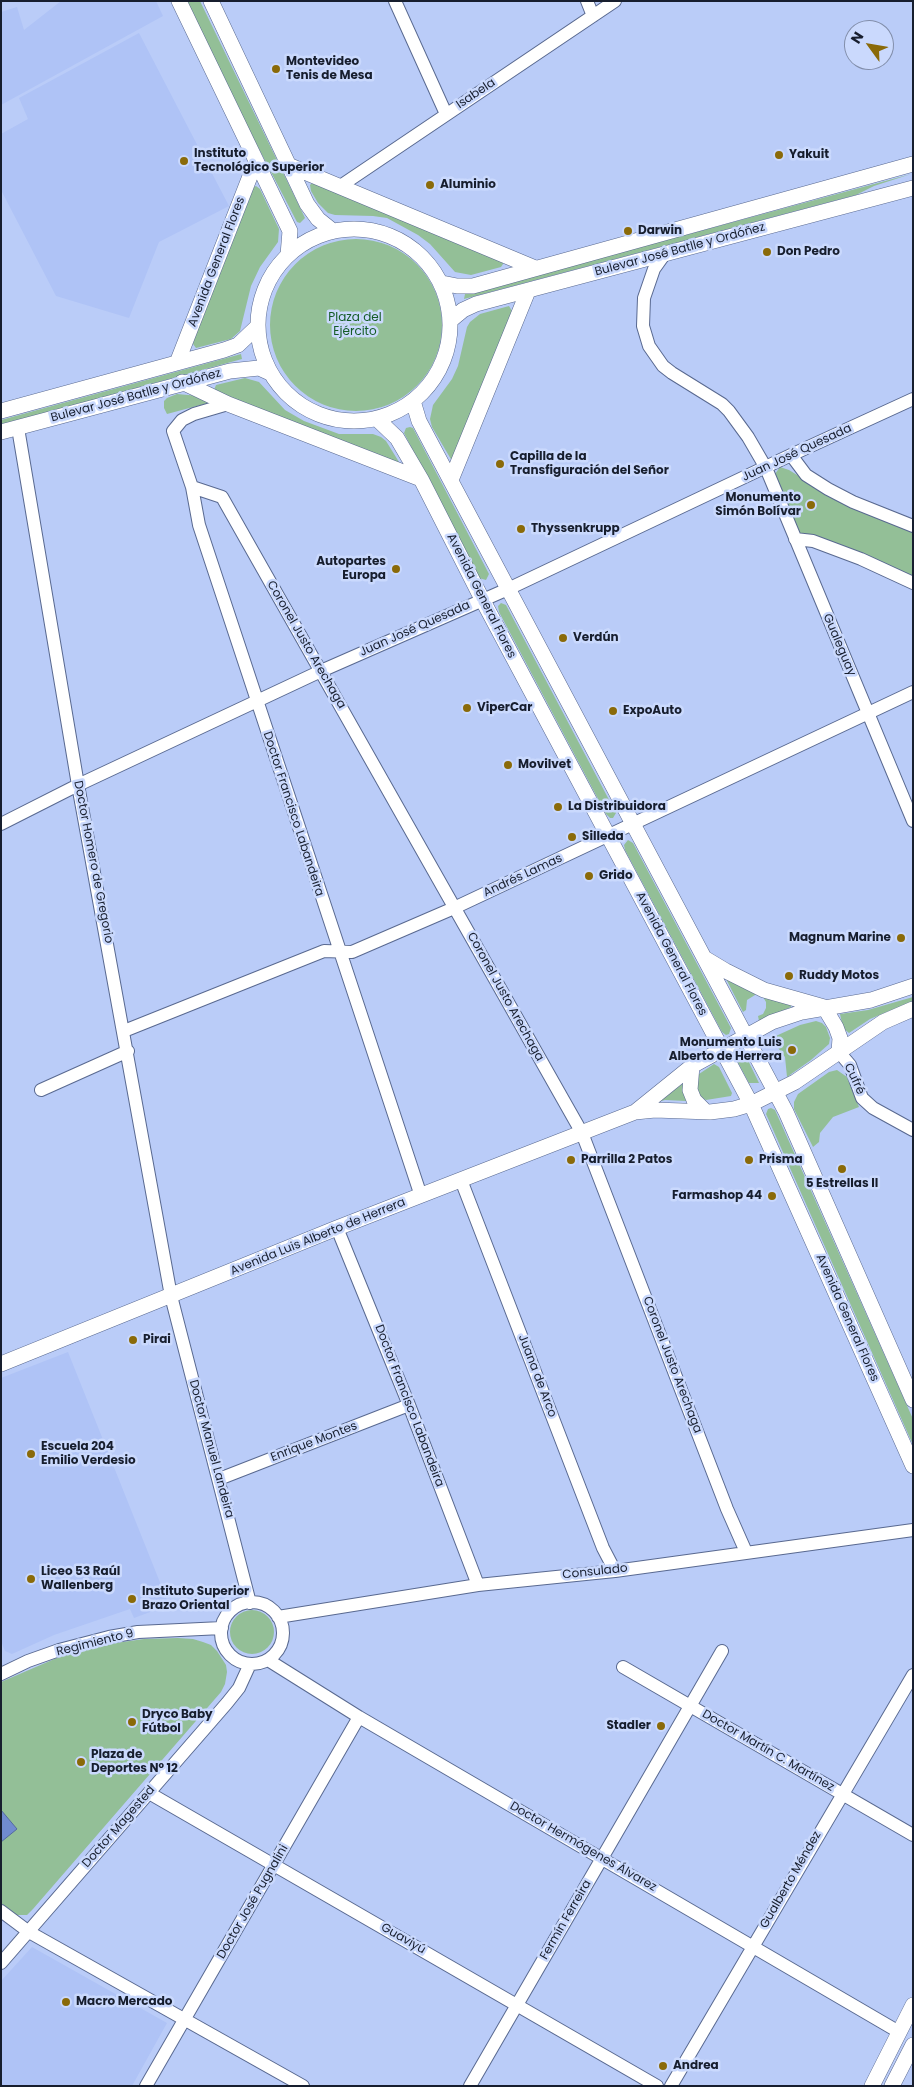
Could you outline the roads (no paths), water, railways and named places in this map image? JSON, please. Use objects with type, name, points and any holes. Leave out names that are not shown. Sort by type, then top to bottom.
[{"type":"main road","points":[[179,1],[290,231],[288,255]]},
{"type":"main road","points":[[211,1],[307,204],[318,219],[333,231]]},
{"type":"main road","name":"Avenida General Flores","points":[[177,363],[256,161]]},
{"type":"main road","name":"Bulevar José Batlle y Ordóñez","points":[[442,283],[457,286],[473,286],[913,164]]},
{"type":"main road","points":[[288,165],[535,268]]},
{"type":"main road","name":"Bulevar José Batlle y Ordóñez","points":[[451,320],[476,304],[913,188]]},
{"type":"main road","points":[[362,228],[396,238],[415,249],[426,259],[442,283],[446,295],[451,320],[451,333],[445,359],[432,382],[413,401],[396,412],[377,419],[350,422],[323,417],[310,411],[288,395],[270,373],[261,351],[258,326],[260,307],[266,288],[279,265],[301,244],[316,236],[333,231],[362,228]]},
{"type":"main road","points":[[450,480],[528,291]]},
{"type":"main road","name":"Bulevar José Batlle y Ordóñez","points":[[1,411],[238,345],[258,326]]},
{"type":"main road","name":"Bulevar José Batlle y Ordóñez","points":[[1,432],[182,382],[245,368],[259,368],[270,373]]},
{"type":"main road","points":[[182,382],[228,404],[421,479]]},
{"type":"main road","points":[[413,401],[419,421],[793,1127],[913,1400]]},
{"type":"main road","name":"Avenida General Flores","points":[[377,419],[398,438],[421,479],[482,599],[751,1104],[913,1466]]},
{"type":"main road","name":"Avenida Luis Alberto de Herrera","points":[[703,956],[726,972],[764,990],[824,1007]]},
{"type":"main road","name":"Avenida Luis Alberto de Herrera","points":[[635,1112],[692,1066],[772,1022],[824,1007],[871,1000],[913,986]]},
{"type":"main road","name":"Cufré","points":[[824,1007],[840,1038],[839,1052]]},
{"type":"main road","name":"Avenida Luis Alberto de Herrera","points":[[1,1364],[337,1228],[635,1112],[656,1110],[706,1112],[734,1109],[751,1104],[808,1073],[883,1022],[913,1009]]},
{"type":"main road","points":[[692,1066],[690,1090],[694,1100],[706,1112]]},
{"type":"main road","points":[[872,2086],[913,2005]]},
{"type":"main road","points":[[892,2086],[913,2045]]},
{"type":"street","points":[[395,1],[446,114]]},
{"type":"street","points":[[587,1],[593,16]]},
{"type":"street","name":"Isabela","points":[[339,187],[615,1]]},
{"type":"street","name":"Gualeguay","points":[[664,255],[654,269],[644,298],[643,326],[649,346],[664,366],[672,373],[722,404],[729,411],[748,437],[766,468],[913,821]]},
{"type":"street","name":"Juan José Quesada","points":[[1,824],[78,785],[321,671],[508,588],[913,399]]},
{"type":"street","name":"Doctor Francisco Labandeira","points":[[228,404],[194,414],[182,420],[173,431],[192,488],[198,525],[421,1196]]},
{"type":"street","name":"Doctor Homero de Gregorio","points":[[18,428],[78,785],[128,1051],[171,1296]]},
{"type":"street","points":[[791,455],[806,475],[828,489],[853,502],[913,526]]},
{"type":"street","name":"Coronel Justo Arechaga","points":[[192,488],[222,497],[582,1133],[727,1508],[746,1552]]},
{"type":"street","points":[[795,538],[813,541],[860,559],[913,583]]},
{"type":"street","name":"Andrés Lamas","points":[[124,1030],[324,951],[352,952],[454,908],[913,692]]},
{"type":"street","points":[[41,1090],[128,1051]]},
{"type":"street","name":"Cufré","points":[[839,1052],[850,1065],[862,1098],[873,1108],[913,1130]]},
{"type":"street","name":"Juana de Arco","points":[[461,1180],[603,1548],[615,1571]]},
{"type":"street","name":"Doctor Francisco Labandeira","points":[[337,1228],[409,1405],[478,1585]]},
{"type":"street","name":"Doctor Manuel Landeira","points":[[171,1296],[220,1479],[250,1603]]},
{"type":"street","name":"Enrique Montes","points":[[220,1479],[409,1405]]},
{"type":"street","name":"Consulado","points":[[278,1617],[478,1585],[615,1571],[913,1530]]},
{"type":"street","points":[[250,1603],[268,1607],[278,1617],[283,1637],[278,1650],[268,1660],[250,1664],[243,1663],[230,1655],[223,1643],[222,1628],[234,1609],[250,1603]]},
{"type":"street","name":"Regimiento 9","points":[[1,1674],[28,1661],[59,1650],[109,1637],[138,1632],[222,1628]]},
{"type":"street","name":"Fermín Ferreira","points":[[470,2086],[722,1651]]},
{"type":"street","name":"Doctor Hermógenes Álvarez","points":[[268,1660],[359,1717],[753,1945],[899,2032]]},
{"type":"street","name":"Doctor Magested","points":[[1,1963],[239,1688],[250,1664]]},
{"type":"street","name":"Doctor Martín C. Martínez","points":[[623,1667],[913,1835]]},
{"type":"street","name":"Gualberto Méndez","points":[[671,2086],[841,1794],[913,1675]]},
{"type":"street","name":"Doctor José Pugnalini","points":[[146,2086],[359,1717]]},
{"type":"street","name":"Guaviyú","points":[[149,1793],[657,2086]]},
{"type":"street","points":[[1,1911],[28,1932],[303,2086]]},
{"type":"place","name":"Montevideo Tenis de Mesa","points":[[276,69]]},
{"type":"place","name":"Yakuit","points":[[779,155]]},
{"type":"place","name":"Instituto Tecnológico Superior","points":[[184,161]]},
{"type":"place","name":"Aluminio","points":[[430,185]]},
{"type":"place","name":"Darwin","points":[[628,231]]},
{"type":"place","name":"Don Pedro","points":[[767,252]]},
{"type":"place","name":"Capilla de la Transfiguración del Señor","points":[[500,464]]},
{"type":"place","name":"Monumento Simón Bolívar","points":[[811,505]]},
{"type":"place","name":"Thyssenkrupp","points":[[521,529]]},
{"type":"place","name":"Autopartes Europa","points":[[396,569]]},
{"type":"place","name":"Verdún","points":[[563,638]]},
{"type":"place","name":"ViperCar","points":[[467,708]]},
{"type":"place","name":"ExpoAuto","points":[[613,711]]},
{"type":"place","name":"Movilvet","points":[[508,765]]},
{"type":"place","name":"La Distribuidora","points":[[558,807]]},
{"type":"place","name":"Silleda","points":[[572,837]]},
{"type":"place","name":"Grido","points":[[589,876]]},
{"type":"place","name":"Magnum Marine","points":[[901,938]]},
{"type":"place","name":"Ruddy Motos","points":[[789,976]]},
{"type":"place","name":"Monumento Luis Alberto de Herrera","points":[[792,1050]]},
{"type":"place","name":"Parrilla 2 Patos","points":[[571,1160]]},
{"type":"place","name":"Prisma","points":[[749,1160]]},
{"type":"place","name":"5 Estrellas II","points":[[842,1169]]},
{"type":"place","name":"Farmashop 44","points":[[772,1196]]},
{"type":"place","name":"Pirai","points":[[133,1340]]},
{"type":"place","name":"Escuela 204 Emilio Verdesio","points":[[31,1454]]},
{"type":"place","name":"Liceo 53 Raúl Wallenberg","points":[[31,1579]]},
{"type":"place","name":"Instituto Superior Brazo Oriental","points":[[132,1599]]},
{"type":"place","name":"Dryco Baby Fútbol","points":[[132,1722]]},
{"type":"place","name":"Stadler","points":[[661,1726]]},
{"type":"place","name":"Plaza de Deportes Nº 12","points":[[81,1762]]},
{"type":"place","name":"Macro Mercado","points":[[66,2002]]},
{"type":"place","name":"Andrea","points":[[663,2066]]},
{"type":"park label","name":"Plaza del Ejército","points":[[355,325]]}]
